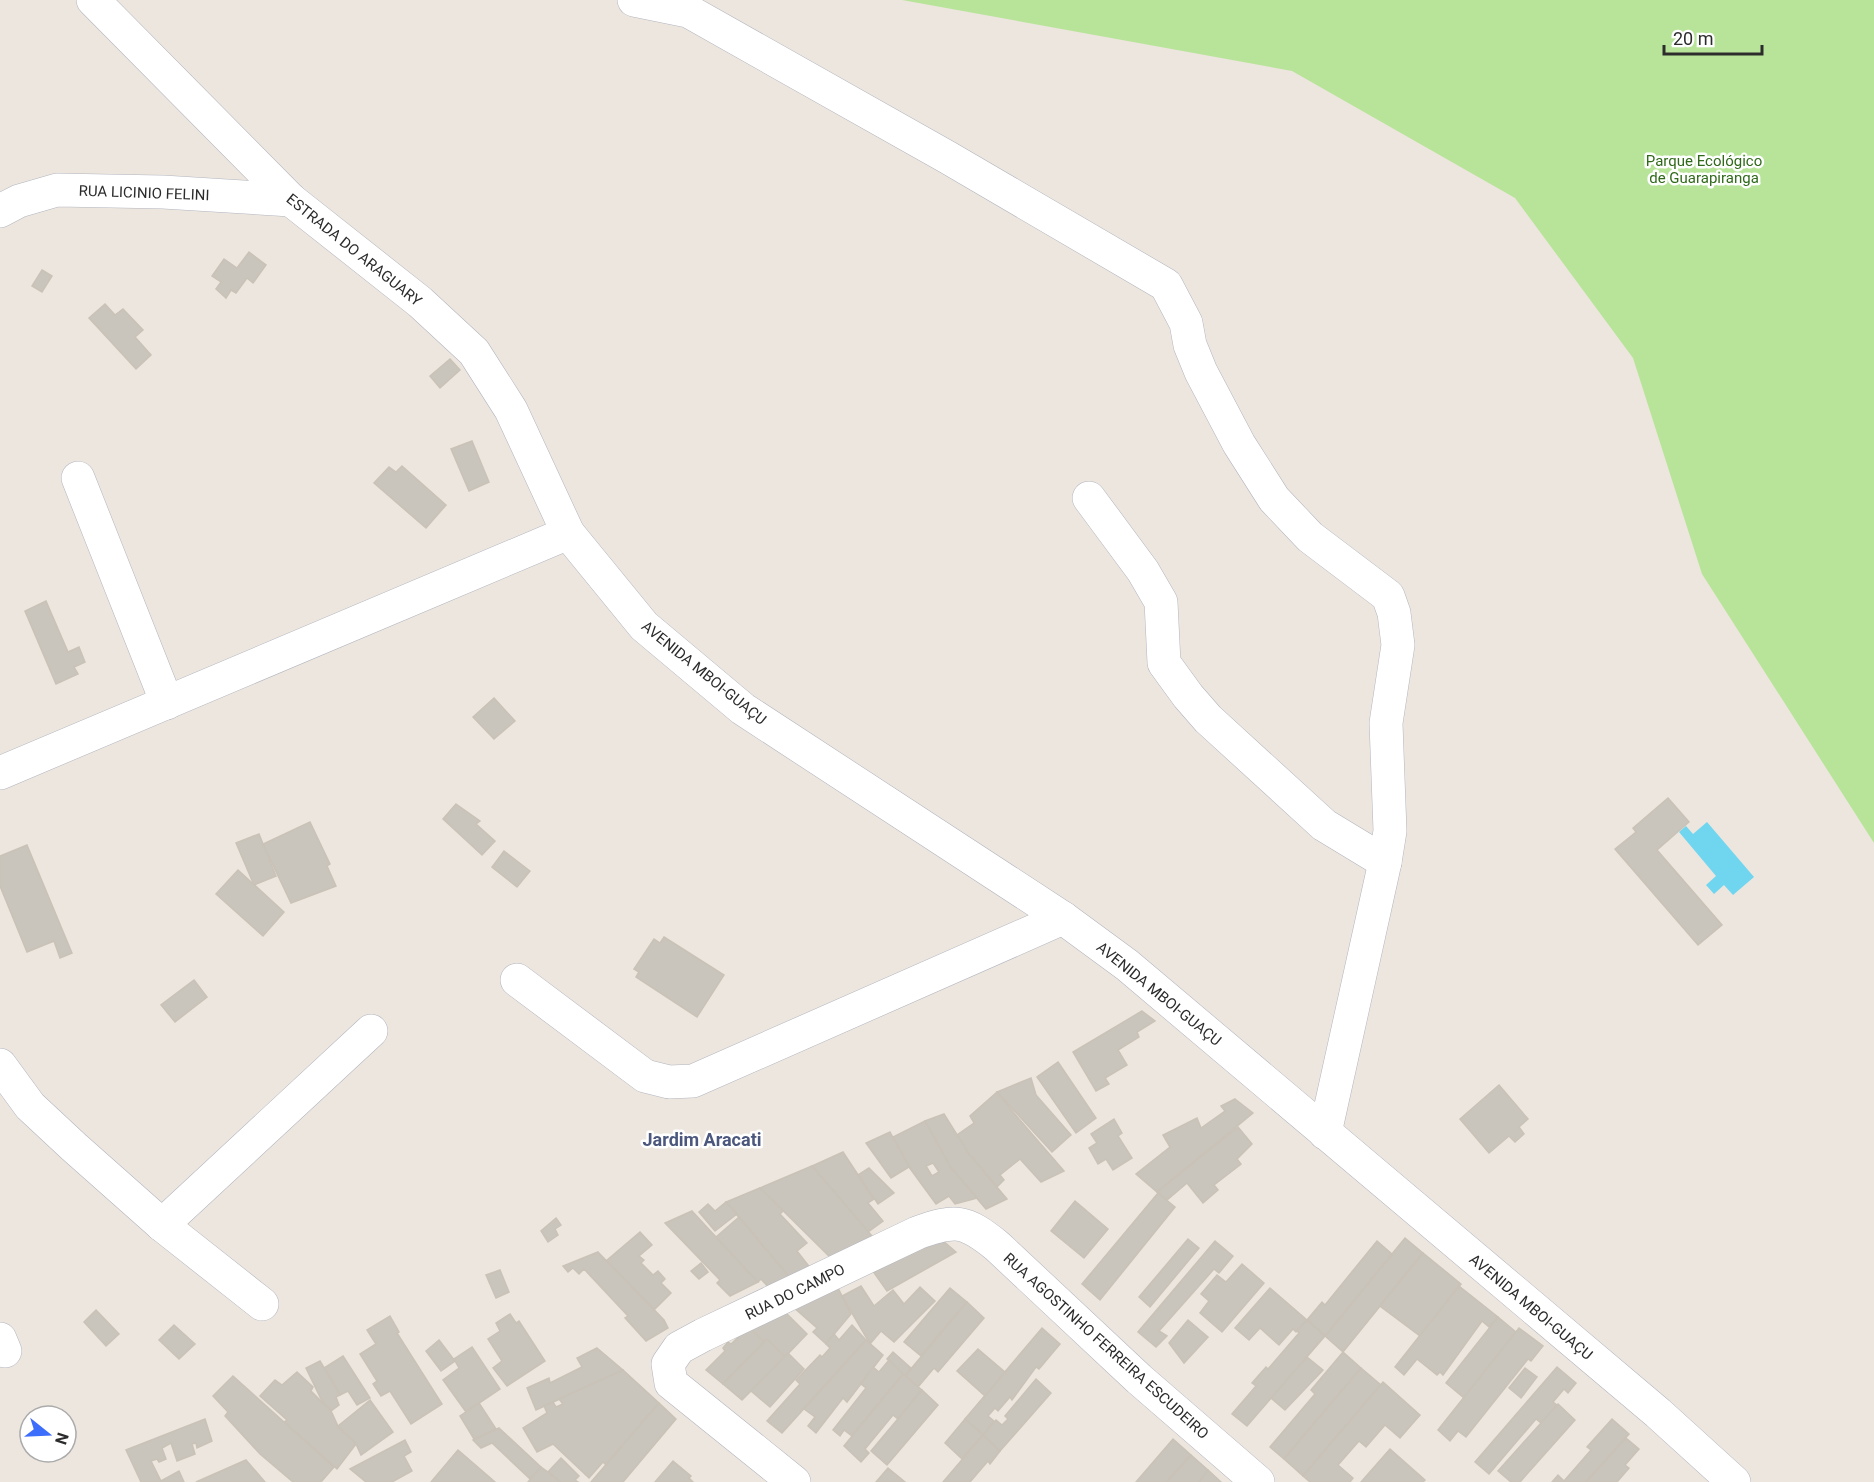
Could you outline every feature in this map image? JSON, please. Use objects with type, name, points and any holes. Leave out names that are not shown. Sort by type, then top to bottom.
[{"type":"street","name":"ESTRADA DO ARAGUARY","points":[[93,0],[291,200],[420,302],[474,352],[511,410],[568,533]]},
{"type":"street","points":[[634,0],[688,11],[947,157],[1167,285],[1186,323],[1190,345],[1201,372],[1239,444],[1274,499],[1310,537],[1388,596],[1394,613],[1398,645],[1386,723],[1389,831],[1385,862],[1325,1133]]},
{"type":"street","name":"RUA LICINIO FELINI","points":[[0,211],[19,201],[57,190],[163,192],[291,200]]},
{"type":"street","points":[[78,478],[167,703]]},
{"type":"street","points":[[1089,498],[1143,571],[1161,602],[1164,663],[1208,720],[1324,825],[1385,862]]},
{"type":"street","points":[[0,773],[568,533]]},
{"type":"street","name":"AVENIDA MBOI-GUAÇU","points":[[568,533],[644,626],[743,709],[1063,918],[1127,965],[1659,1413],[1734,1482]]},
{"type":"street","points":[[517,980],[645,1076],[669,1082],[693,1081],[1063,918]]},
{"type":"street","points":[[162,1225],[371,1031]]},
{"type":"street","points":[[0,1065],[30,1106],[162,1225],[262,1304]]},
{"type":"street","name":"RUA DO CAMPO","points":[[794,1482],[670,1383],[668,1364],[679,1348],[917,1233],[948,1222]]},
{"type":"street","name":"RUA AGOSTINHO FERREIRA ESCUDEIRO","points":[[948,1222],[976,1229],[997,1246],[1139,1379],[1257,1482]]},
{"type":"green space","name":"Parque Ecológico de Guarapiranga","points":[[902,0],[1874,0],[1874,843],[1702,574],[1633,358],[1515,198],[1292,71]]},
{"type":"water","points":[[1707,822],[1754,877],[1733,895],[1724,885],[1714,894],[1706,885],[1716,876],[1679,832],[1686,826],[1693,834]]},
{"type":"building","points":[[249,252],[266,265],[253,283],[247,278],[236,293],[231,290],[226,298],[216,289],[221,282],[212,276],[224,259],[237,268]]},
{"type":"building","points":[[42,270],[52,276],[42,292],[32,286]]},
{"type":"building","points":[[105,304],[115,315],[123,309],[143,330],[135,337],[151,355],[136,369],[89,318]]},
{"type":"building","points":[[450,359],[460,370],[440,388],[430,376]]},
{"type":"building","points":[[472,441],[489,482],[469,491],[451,449]]},
{"type":"building","points":[[402,466],[446,505],[426,528],[374,483],[389,467],[396,472]]},
{"type":"building","points":[[46,601],[68,652],[79,647],[85,662],[74,667],[78,674],[56,684],[25,611]]},
{"type":"building","points":[[494,698],[515,721],[494,739],[473,717]]},
{"type":"building","points":[[1668,798],[1689,822],[1657,850],[1722,925],[1698,945],[1615,849],[1636,832],[1633,828]]},
{"type":"building","points":[[456,804],[480,821],[476,824],[495,841],[482,855],[443,819]]},
{"type":"building","points":[[310,822],[330,864],[327,866],[336,886],[291,903],[263,844]]},
{"type":"building","points":[[259,834],[276,876],[254,885],[236,843]]},
{"type":"building","points":[[27,845],[72,953],[60,958],[54,941],[27,952],[0,886],[0,856]]},
{"type":"building","points":[[504,851],[530,871],[517,887],[492,867]]},
{"type":"building","points":[[238,870],[284,912],[263,936],[216,894]]},
{"type":"building","points":[[664,937],[724,975],[697,1017],[636,977],[639,972],[634,969],[654,939],[660,943]]},
{"type":"building","points":[[194,980],[207,997],[175,1022],[161,1005]]},
{"type":"building","points":[[1142,1011],[1155,1021],[1137,1032],[1139,1037],[1118,1050],[1127,1065],[1105,1078],[1109,1084],[1096,1091],[1073,1052]]},
{"type":"building","points":[[1058,1062],[1096,1118],[1076,1133],[1037,1077]]},
{"type":"building","points":[[1031,1078],[1036,1095],[1071,1135],[1052,1152],[997,1092]]},
{"type":"building","points":[[1499,1085],[1528,1119],[1519,1127],[1524,1134],[1515,1142],[1509,1136],[1489,1153],[1460,1119]]},
{"type":"building","points":[[997,1092],[1064,1171],[1041,1182],[1020,1159],[1000,1175],[1004,1180],[997,1187],[969,1154],[957,1135],[974,1123],[970,1116]]},
{"type":"building","points":[[1235,1099],[1253,1113],[1157,1192],[1136,1174],[1170,1147],[1163,1135],[1197,1118],[1201,1128],[1225,1111],[1221,1106]]},
{"type":"building","points":[[944,1114],[969,1154],[1007,1199],[986,1209],[951,1168],[925,1121]]},
{"type":"building","points":[[1114,1119],[1122,1133],[1118,1136],[1132,1158],[1113,1170],[1106,1159],[1098,1164],[1089,1148],[1097,1143],[1091,1134]]},
{"type":"building","points":[[925,1121],[951,1168],[977,1198],[955,1204],[949,1196],[936,1204],[909,1167],[893,1137]],"holes":[[[933,1163],[939,1172],[932,1176],[926,1166]]]},
{"type":"building","points":[[1238,1127],[1252,1144],[1237,1159],[1241,1164],[1214,1185],[1218,1190],[1203,1203],[1187,1183],[1167,1200],[1157,1192]]},
{"type":"building","points":[[890,1132],[909,1167],[891,1178],[866,1143]]},
{"type":"building","points":[[843,1152],[874,1199],[868,1203],[883,1221],[868,1232],[812,1166]]},
{"type":"building","points":[[812,1166],[872,1236],[831,1258],[760,1188]]},
{"type":"building","points":[[869,1168],[894,1193],[878,1204],[858,1175]]},
{"type":"building","points":[[760,1188],[783,1211],[780,1214],[807,1243],[797,1251],[811,1269],[789,1277],[726,1202]]},
{"type":"building","points":[[1158,1193],[1175,1207],[1100,1300],[1082,1284]]},
{"type":"building","points":[[1075,1201],[1108,1229],[1084,1258],[1051,1231]]},
{"type":"building","points":[[726,1202],[737,1214],[715,1231],[699,1212],[708,1204],[715,1211]]},
{"type":"building","points":[[692,1211],[758,1282],[730,1296],[717,1283],[720,1280],[665,1223]]},
{"type":"building","points":[[739,1217],[789,1277],[772,1291],[761,1279],[758,1282],[716,1237]]},
{"type":"building","points":[[556,1218],[561,1225],[555,1229],[558,1235],[548,1242],[541,1231]]},
{"type":"building","points":[[640,1232],[652,1245],[639,1256],[644,1260],[641,1263],[653,1275],[658,1271],[665,1279],[661,1283],[671,1293],[654,1310],[606,1261]]},
{"type":"building","points":[[934,1233],[956,1252],[887,1291],[870,1267]]},
{"type":"building","points":[[1405,1238],[1423,1253],[1343,1352],[1325,1336]]},
{"type":"building","points":[[1188,1239],[1199,1248],[1150,1307],[1139,1297]]},
{"type":"building","points":[[1215,1241],[1233,1256],[1219,1273],[1214,1269],[1159,1331],[1167,1336],[1156,1347],[1138,1332]]},
{"type":"building","points":[[1377,1241],[1392,1254],[1325,1336],[1307,1320],[1322,1302],[1325,1305]]},
{"type":"building","points":[[598,1252],[664,1320],[668,1328],[646,1341],[625,1318],[628,1316],[584,1269],[579,1274],[573,1268],[568,1272],[563,1266]]},
{"type":"building","points":[[1423,1253],[1461,1284],[1420,1336],[1380,1306]]},
{"type":"building","points":[[701,1263],[708,1272],[699,1279],[691,1271]]},
{"type":"building","points":[[1242,1264],[1264,1283],[1222,1332],[1200,1313],[1209,1301],[1201,1294],[1217,1275],[1226,1282]]},
{"type":"building","points":[[500,1270],[509,1292],[496,1298],[486,1275]]},
{"type":"building","points":[[836,1284],[851,1314],[826,1344],[813,1332],[817,1328],[793,1307]]},
{"type":"building","points":[[861,1286],[874,1306],[893,1290],[904,1304],[920,1287],[935,1301],[894,1342],[881,1331],[870,1344],[842,1296]]},
{"type":"building","points":[[1459,1286],[1498,1317],[1489,1327],[1482,1321],[1443,1375],[1440,1372],[1437,1375],[1417,1359],[1404,1375],[1395,1367]]},
{"type":"building","points":[[950,1288],[967,1302],[921,1356],[904,1342]]},
{"type":"building","points":[[1270,1288],[1307,1320],[1296,1332],[1293,1329],[1279,1345],[1260,1328],[1249,1340],[1235,1328]]},
{"type":"building","points":[[967,1302],[984,1318],[938,1372],[934,1368],[918,1387],[905,1376]]},
{"type":"building","points":[[96,1310],[119,1334],[106,1346],[84,1322]]},
{"type":"building","points":[[784,1311],[807,1334],[785,1357],[767,1339],[764,1342],[749,1327]]},
{"type":"building","points":[[510,1314],[516,1323],[519,1321],[545,1361],[507,1386],[493,1368],[502,1361],[488,1339],[500,1331],[496,1323]]},
{"type":"building","points":[[390,1316],[399,1332],[397,1333],[442,1404],[411,1424],[390,1391],[381,1396],[373,1384],[377,1381],[360,1354],[376,1344],[367,1330]]},
{"type":"building","points":[[1498,1317],[1516,1332],[1464,1398],[1446,1383]]},
{"type":"building","points":[[1188,1320],[1208,1337],[1184,1363],[1169,1343]]},
{"type":"building","points":[[1307,1320],[1325,1336],[1247,1426],[1232,1414],[1256,1386],[1252,1383],[1266,1367],[1268,1369],[1299,1333],[1297,1331]]},
{"type":"building","points":[[174,1325],[195,1344],[179,1359],[159,1340]]},
{"type":"building","points":[[852,1325],[866,1340],[782,1433],[767,1421],[800,1384],[796,1380],[830,1348],[826,1344],[834,1334],[839,1340]]},
{"type":"building","points":[[749,1327],[764,1342],[723,1384],[706,1370],[725,1351],[723,1348],[728,1342],[731,1344]]},
{"type":"building","points":[[1042,1328],[1060,1344],[1039,1369],[1036,1367],[1012,1400],[1010,1397],[998,1411],[995,1408],[988,1416],[994,1421],[983,1435],[965,1419]]},
{"type":"building","points":[[1519,1328],[1543,1346],[1531,1361],[1528,1359],[1466,1437],[1458,1431],[1450,1441],[1438,1430]]},
{"type":"building","points":[[767,1339],[785,1357],[742,1400],[723,1384]]},
{"type":"building","points":[[439,1340],[455,1361],[441,1371],[426,1351]]},
{"type":"building","points":[[866,1340],[883,1355],[847,1402],[843,1398],[816,1433],[808,1426],[815,1417],[804,1409]]},
{"type":"building","points":[[472,1347],[500,1389],[466,1412],[443,1380],[459,1368],[454,1359]]},
{"type":"building","points":[[597,1348],[623,1370],[536,1410],[527,1388],[549,1378],[550,1383],[582,1367],[577,1358]]},
{"type":"building","points":[[978,1349],[1005,1372],[985,1396],[957,1371]]},
{"type":"building","points":[[893,1352],[911,1368],[905,1376],[887,1359]]},
{"type":"building","points":[[1343,1352],[1361,1368],[1284,1459],[1270,1447],[1315,1394],[1311,1390]]},
{"type":"building","points":[[788,1353],[804,1369],[770,1407],[751,1391]]},
{"type":"building","points":[[343,1356],[370,1398],[357,1405],[348,1391],[340,1395],[324,1368]]},
{"type":"building","points":[[1307,1357],[1323,1370],[1285,1410],[1271,1398]]},
{"type":"building","points":[[889,1360],[903,1374],[852,1436],[844,1430],[840,1436],[833,1430],[866,1388],[861,1384],[873,1367],[879,1372]]},
{"type":"building","points":[[320,1361],[340,1395],[336,1397],[339,1405],[331,1411],[322,1401],[306,1368]]},
{"type":"building","points":[[1557,1367],[1576,1383],[1568,1393],[1564,1389],[1553,1402],[1557,1405],[1541,1423],[1536,1419],[1489,1474],[1475,1462]]},
{"type":"building","points":[[1361,1368],[1381,1385],[1303,1476],[1284,1459]]},
{"type":"building","points":[[1525,1368],[1537,1377],[1521,1398],[1509,1388]]},
{"type":"building","points":[[623,1370],[659,1403],[606,1465],[603,1462],[589,1478],[553,1444],[537,1452],[523,1428],[547,1413],[544,1406],[553,1402],[556,1407],[563,1404],[559,1399]]},
{"type":"building","points":[[297,1372],[313,1387],[311,1391],[331,1411],[338,1426],[356,1444],[337,1469],[284,1422],[287,1420],[260,1396],[275,1380],[282,1385]]},
{"type":"building","points":[[903,1374],[922,1390],[898,1419],[893,1415],[865,1449],[869,1453],[861,1462],[844,1446]]},
{"type":"building","points":[[233,1376],[334,1467],[321,1482],[293,1482],[260,1454],[225,1416],[228,1412],[213,1396]]},
{"type":"building","points":[[1036,1379],[1051,1393],[1000,1451],[983,1435],[996,1420],[1002,1425],[1008,1419],[1005,1416]]},
{"type":"building","points":[[1383,1382],[1420,1415],[1400,1438],[1385,1425],[1366,1447],[1359,1441],[1338,1465],[1353,1478],[1350,1482],[1310,1482],[1303,1476]]},
{"type":"building","points":[[922,1390],[938,1405],[887,1465],[871,1451]]},
{"type":"building","points":[[370,1400],[393,1432],[361,1455],[356,1444],[338,1426]]},
{"type":"building","points":[[479,1403],[496,1429],[474,1439],[460,1416]]},
{"type":"building","points":[[659,1403],[676,1419],[623,1482],[591,1482]]},
{"type":"building","points":[[1558,1404],[1575,1420],[1520,1482],[1511,1482],[1498,1471]]},
{"type":"building","points":[[205,1419],[212,1441],[197,1448],[196,1443],[192,1444],[195,1454],[177,1461],[171,1443],[162,1448],[166,1459],[159,1462],[157,1459],[151,1461],[161,1481],[179,1471],[184,1482],[141,1482],[126,1450]]},
{"type":"building","points":[[965,1419],[983,1435],[962,1459],[945,1443]]},
{"type":"building","points":[[1612,1419],[1629,1434],[1586,1482],[1552,1482],[1558,1475],[1564,1481],[1591,1450],[1587,1447]]},
{"type":"building","points":[[499,1428],[541,1467],[530,1479],[492,1443],[481,1448],[473,1440]]},
{"type":"building","points":[[983,1435],[1000,1451],[990,1464],[988,1461],[970,1482],[943,1482]]},
{"type":"building","points":[[1626,1438],[1639,1449],[1625,1465],[1629,1468],[1617,1482],[1586,1482]]},
{"type":"building","points":[[1173,1439],[1191,1455],[1167,1482],[1136,1482]]},
{"type":"building","points":[[405,1440],[411,1452],[404,1456],[412,1471],[392,1482],[366,1482],[350,1469]]},
{"type":"building","points":[[1390,1449],[1425,1480],[1423,1482],[1361,1482]]},
{"type":"building","points":[[458,1450],[495,1482],[431,1482]]},
{"type":"building","points":[[1191,1455],[1208,1470],[1199,1482],[1167,1482]]},
{"type":"building","points":[[561,1458],[579,1476],[575,1480],[578,1482],[560,1482],[548,1472]]},
{"type":"building","points":[[246,1460],[265,1482],[196,1482]]},
{"type":"building","points":[[673,1461],[691,1476],[689,1478],[693,1482],[655,1482]]},
{"type":"building","points":[[541,1467],[548,1472],[560,1482],[528,1482]]},
{"type":"building","points":[[888,1468],[905,1482],[876,1482]]},
{"type":"building","points":[[1208,1470],[1221,1482],[1199,1482]]},
{"type":"district","name":"Jardim Aracati","points":[[702,1139]]}]
